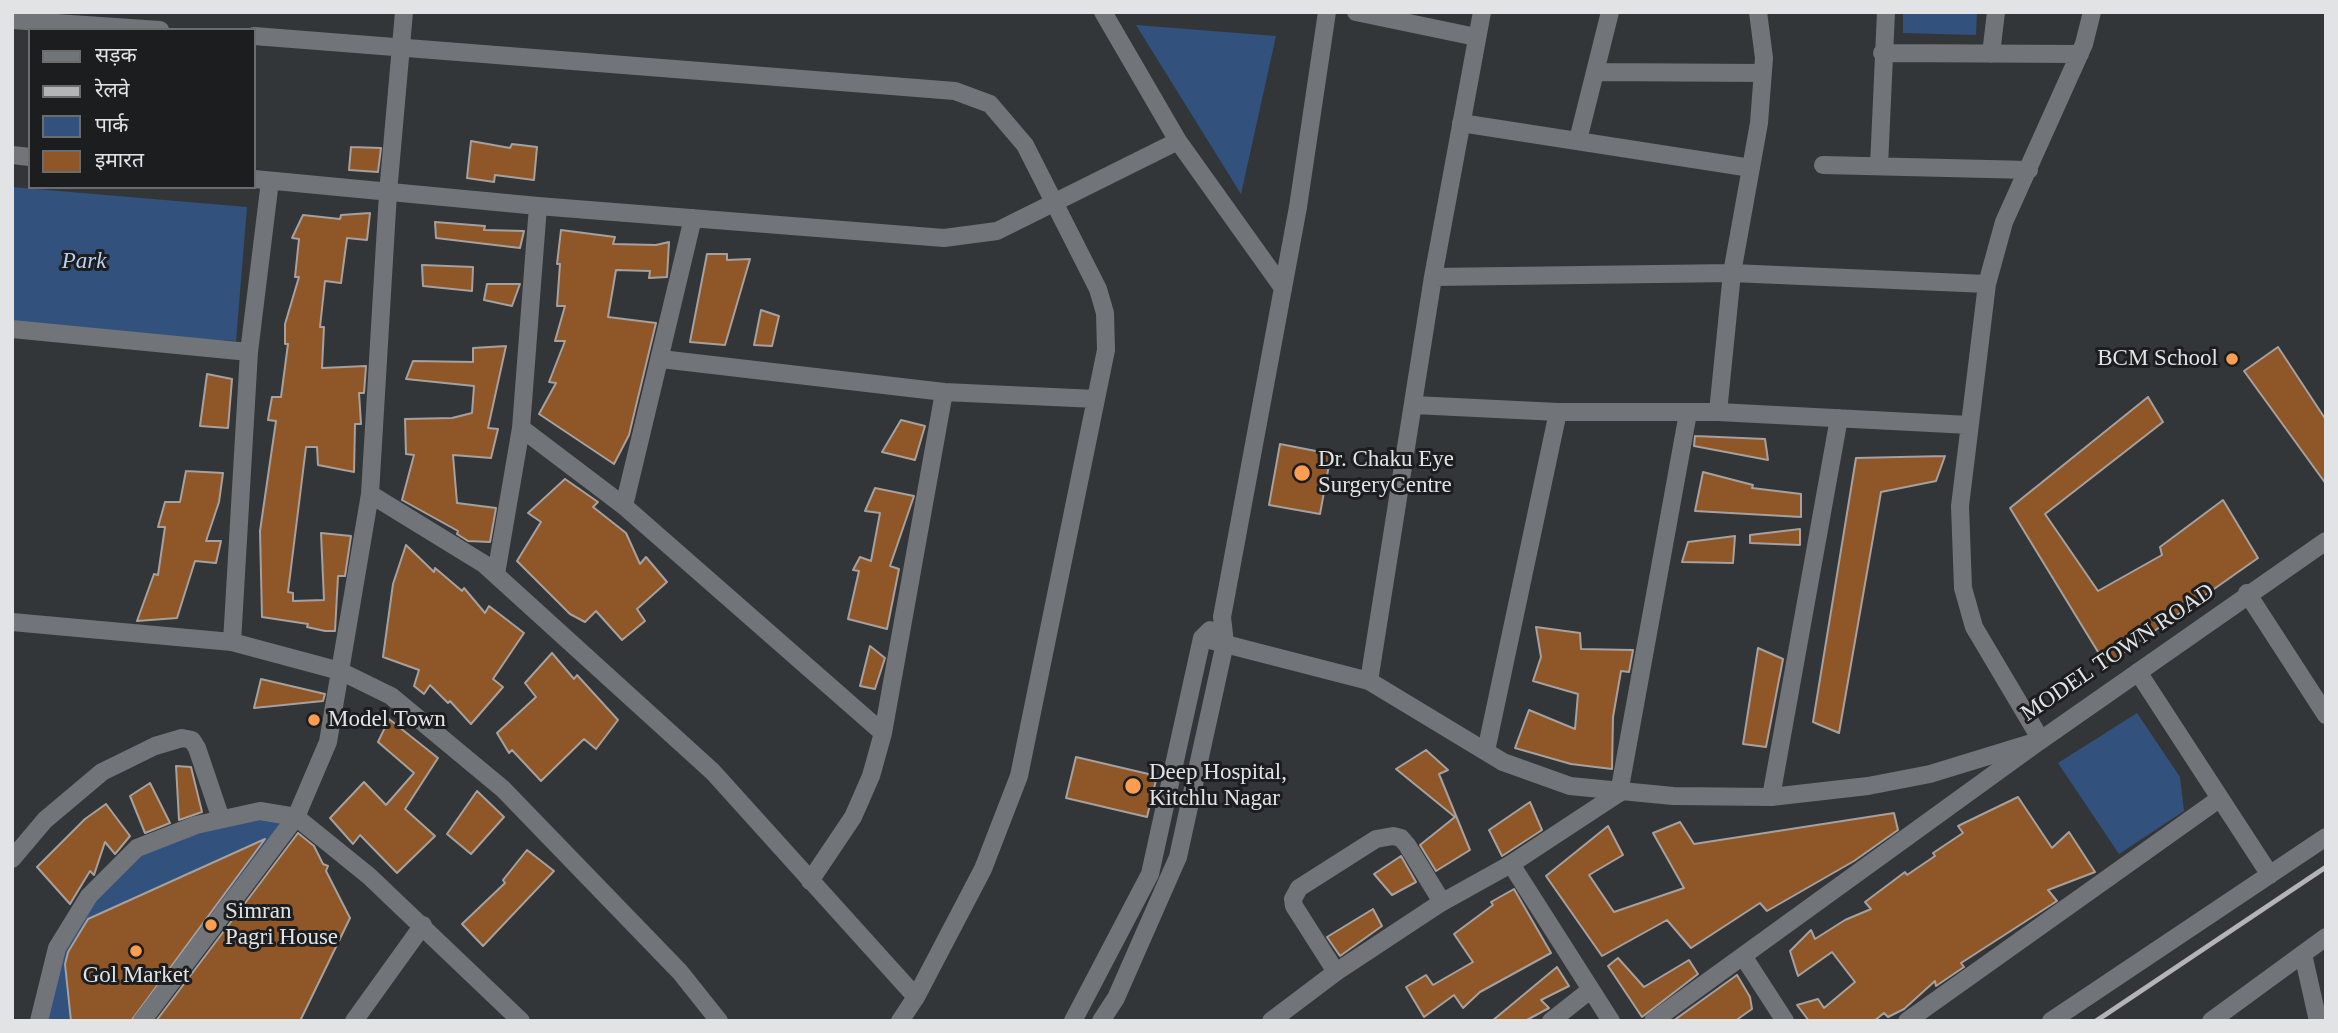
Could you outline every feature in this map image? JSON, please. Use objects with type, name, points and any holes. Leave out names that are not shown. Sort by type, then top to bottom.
[{"type":"street","points":[[142,1021],[296,817],[328,742],[370,494],[388,193],[404,12]]},
{"type":"street","points":[[1103,12],[1178,141],[1283,288]]},
{"type":"street","points":[[1101,1021],[1116,998],[1178,857],[1225,643],[1222,617],[1283,288],[1327,12]]},
{"type":"street","points":[[1356,12],[1476,37]]},
{"type":"street","points":[[1369,681],[1433,277],[1482,12]]},
{"type":"street","points":[[1578,139],[1610,12]]},
{"type":"street","points":[[1718,412],[1732,273],[1759,123],[1764,58],[1758,12]]},
{"type":"street","points":[[1879,166],[1882,53],[1886,12]]},
{"type":"street","points":[[1991,54],[1996,12]]},
{"type":"street","points":[[1653,1021],[2041,740],[1974,627],[1963,588],[1960,506],[1987,284],[2004,222],[2080,54],[2092,12]]},
{"type":"street","points":[[12,20],[130,28]]},
{"type":"street","points":[[256,36],[401,45],[955,91],[990,104],[1009,123],[1025,145],[1098,289],[1105,313],[1106,350],[1019,776],[984,869],[916,997],[900,1021]]},
{"type":"street","points":[[1882,53],[2080,54]]},
{"type":"street","points":[[1595,72],[1763,73]]},
{"type":"street","points":[[1461,123],[1578,139],[1751,168]]},
{"type":"street","points":[[232,642],[248,352],[262,180],[538,206],[952,238],[997,231],[1178,141]]},
{"type":"street","points":[[1823,165],[2029,170]]},
{"type":"street","points":[[496,574],[521,428],[538,206]]},
{"type":"street","points":[[624,506],[693,218]]},
{"type":"street","points":[[1433,277],[1732,273],[1987,284]]},
{"type":"street","points":[[12,329],[248,352]]},
{"type":"street","points":[[661,359],[944,392],[1096,399]]},
{"type":"street","points":[[810,881],[853,817],[871,776],[883,733],[944,392]]},
{"type":"street","points":[[1414,405],[1558,412],[1718,412],[1969,425]]},
{"type":"street","points":[[1486,751],[1558,412]]},
{"type":"street","points":[[1271,1021],[1336,972],[1442,902],[1511,864],[1619,793],[1688,413]]},
{"type":"street","points":[[1771,797],[1839,418]]},
{"type":"street","points":[[521,428],[624,506],[883,733]]},
{"type":"street","points":[[370,494],[496,574],[713,772],[916,997]]},
{"type":"street","name":"MODEL TOWN ROAD","points":[[1202,638],[1369,681],[1503,762],[1559,782],[1619,793],[1771,797],[1868,786],[1930,774],[2041,740],[2247,593],[2326,541]]},
{"type":"street","points":[[2247,593],[2326,715]]},
{"type":"street","points":[[1073,1021],[1150,874],[1202,638],[1222,617]]},
{"type":"street","points":[[12,622],[232,642],[340,671],[391,696],[503,789],[680,972],[719,1021]]},
{"type":"street","points":[[2138,672],[2270,875]]},
{"type":"street","points":[[12,859],[45,820],[102,772],[155,746],[182,738],[191,740],[197,748],[221,820]]},
{"type":"street","points":[[1907,1021],[2219,799]]},
{"type":"street","points":[[40,1021],[57,948],[89,896],[137,848],[197,825],[260,811],[296,817],[369,876],[521,1021]]},
{"type":"street","points":[[1336,972],[1294,906],[1293,899],[1299,888],[1376,839],[1393,836],[1401,838],[1407,845],[1442,902]]},
{"type":"street","points":[[2051,1021],[2326,837]]},
{"type":"street","points":[[1511,864],[1589,991],[1611,1021]]},
{"type":"street","points":[[354,1021],[422,925]]},
{"type":"street","points":[[2211,1021],[2326,937]]},
{"type":"street","points":[[2303,954],[2318,1021]]},
{"type":"street","points":[[1743,956],[1785,1021]]},
{"type":"street","points":[[1551,1021],[1589,991]]},
{"type":"green space","points":[[1903,12],[1977,12],[1976,35],[1903,33]]},
{"type":"green space","points":[[1136,25],[1276,36],[1241,194]]},
{"type":"green space","name":"Park","points":[[12,187],[247,207],[236,341],[12,327]]},
{"type":"green space","points":[[2137,713],[2180,777],[2184,811],[2119,854],[2058,763]]},
{"type":"green space","points":[[261,815],[290,821],[137,1021],[44,1021],[60,952],[92,897],[138,852],[198,829]]},
{"type":"building","points":[[471,141],[510,148],[512,144],[537,147],[534,180],[495,175],[494,182],[467,178]]},
{"type":"building","points":[[351,147],[381,148],[378,172],[349,170]]},
{"type":"building","points":[[370,213],[367,240],[347,238],[341,283],[325,281],[320,327],[324,327],[322,368],[366,366],[364,393],[359,393],[361,424],[355,424],[354,472],[318,465],[317,447],[306,447],[288,592],[293,593],[293,601],[324,600],[321,533],[351,536],[345,576],[338,576],[335,631],[325,631],[307,627],[308,624],[262,617],[260,531],[276,421],[268,420],[272,397],[281,397],[288,344],[285,344],[285,324],[299,277],[295,277],[299,239],[292,238],[303,215],[340,219],[341,215]]},
{"type":"building","points":[[435,222],[485,226],[484,230],[524,231],[520,248],[436,238]]},
{"type":"building","points":[[561,230],[615,237],[613,244],[656,245],[669,242],[667,277],[649,278],[650,271],[616,270],[608,317],[656,323],[629,435],[614,464],[539,414],[556,383],[549,382],[565,341],[555,341],[565,306],[557,306],[560,264],[557,264]]},
{"type":"building","points":[[707,254],[727,254],[727,260],[750,259],[725,345],[690,342]]},
{"type":"building","points":[[422,265],[473,267],[472,291],[423,286]]},
{"type":"building","points":[[487,284],[520,284],[512,306],[484,300]]},
{"type":"building","points":[[761,310],[779,316],[772,346],[754,345]]},
{"type":"building","points":[[506,346],[488,428],[498,429],[491,458],[453,455],[457,503],[496,508],[490,542],[468,541],[457,534],[458,531],[402,500],[414,455],[406,454],[405,419],[452,418],[472,413],[474,386],[406,379],[413,361],[473,362],[473,348]]},
{"type":"building","points":[[2278,347],[2326,420],[2326,484],[2244,371]]},
{"type":"building","points":[[207,374],[232,379],[228,428],[200,426]]},
{"type":"building","points":[[2148,397],[2163,422],[2045,514],[2098,591],[2162,555],[2160,547],[2223,500],[2258,558],[2106,665],[2010,508]]},
{"type":"building","points":[[901,420],[925,426],[915,460],[882,452]]},
{"type":"building","points":[[1695,436],[1765,439],[1768,460],[1694,446]]},
{"type":"building","points":[[1280,444],[1331,454],[1320,514],[1269,505]]},
{"type":"building","points":[[1945,456],[1936,481],[1881,492],[1839,733],[1813,722],[1856,458]]},
{"type":"building","points":[[186,471],[223,473],[219,502],[206,541],[221,541],[216,563],[195,561],[177,618],[137,621],[154,574],[158,575],[165,527],[158,527],[165,502],[180,502]]},
{"type":"building","points":[[1703,472],[1753,485],[1752,488],[1801,494],[1801,517],[1695,511]]},
{"type":"building","points":[[565,479],[598,502],[593,507],[626,533],[640,564],[646,557],[667,582],[637,609],[645,621],[622,640],[596,611],[585,622],[570,614],[517,561],[541,522],[528,513]]},
{"type":"building","points":[[875,488],[914,496],[890,566],[899,569],[887,629],[848,619],[859,571],[853,570],[860,557],[871,561],[880,513],[865,511]]},
{"type":"building","points":[[1800,529],[1800,545],[1750,543],[1750,535]]},
{"type":"building","points":[[1735,536],[1733,563],[1682,562],[1688,542]]},
{"type":"building","points":[[406,545],[434,572],[435,568],[462,591],[464,588],[485,613],[489,606],[524,633],[493,679],[503,687],[471,724],[450,701],[448,703],[430,685],[424,694],[414,686],[419,670],[383,657],[393,584]]},
{"type":"building","points":[[1536,627],[1580,633],[1581,649],[1633,650],[1629,672],[1621,671],[1613,717],[1612,769],[1571,764],[1515,748],[1529,710],[1575,729],[1578,694],[1533,681],[1541,657]]},
{"type":"building","points":[[870,646],[885,658],[875,689],[860,686]]},
{"type":"building","points":[[1758,648],[1783,659],[1766,747],[1743,744]]},
{"type":"building","points":[[552,653],[574,679],[577,675],[618,720],[596,749],[584,739],[541,781],[512,750],[509,753],[497,733],[536,697],[525,683]]},
{"type":"building","points":[[261,679],[325,694],[323,701],[254,708]]},
{"type":"building","points":[[389,719],[438,758],[405,809],[435,836],[397,873],[360,835],[353,844],[330,818],[364,782],[386,805],[414,773],[378,742]]},
{"type":"building","points":[[1426,750],[1448,770],[1439,774],[1470,850],[1436,871],[1420,845],[1455,817],[1396,769]]},
{"type":"building","points":[[1076,757],[1157,776],[1147,817],[1066,798]]},
{"type":"building","points":[[176,766],[191,767],[202,812],[179,820]]},
{"type":"building","points":[[150,783],[170,823],[145,833],[130,796]]},
{"type":"building","points":[[477,791],[504,817],[471,854],[447,834]]},
{"type":"building","points":[[2018,797],[2052,848],[2069,832],[2095,872],[2048,890],[2057,901],[1961,963],[1964,967],[1936,986],[1935,981],[1904,1009],[1888,1017],[1884,1013],[1874,1021],[1809,1021],[1797,1005],[1818,999],[1824,1008],[1855,982],[1832,952],[1798,976],[1790,951],[1811,930],[1815,939],[1845,920],[1871,909],[1865,902],[1905,872],[1907,875],[1935,856],[1933,853],[1963,833],[1958,826]]},
{"type":"building","points":[[1530,802],[1542,830],[1502,856],[1489,830]]},
{"type":"building","points":[[106,804],[130,836],[115,854],[105,842],[94,875],[90,871],[70,904],[37,867],[85,819]]},
{"type":"building","points":[[1894,813],[1898,830],[1854,861],[1767,911],[1760,903],[1691,948],[1667,920],[1602,956],[1546,876],[1608,826],[1623,855],[1589,875],[1614,912],[1684,888],[1653,833],[1680,822],[1694,844]]},
{"type":"building","points":[[298,833],[314,846],[323,864],[328,866],[326,871],[350,918],[300,1021],[156,1021]]},
{"type":"building","points":[[265,839],[131,1021],[71,1021],[65,964],[68,952],[88,919]]},
{"type":"building","points":[[527,850],[554,871],[483,946],[462,924],[505,883],[503,880]]},
{"type":"building","points":[[1401,856],[1416,882],[1392,895],[1374,874]]},
{"type":"building","points":[[1514,889],[1551,953],[1480,992],[1463,1008],[1454,995],[1424,1017],[1406,987],[1426,975],[1433,985],[1473,962],[1454,934],[1493,905],[1491,902]]},
{"type":"building","points":[[1373,909],[1382,926],[1340,956],[1327,937]]},
{"type":"building","points":[[1618,958],[1644,987],[1689,960],[1698,974],[1642,1017],[1608,966]]},
{"type":"building","points":[[1557,967],[1569,986],[1541,1000],[1549,1008],[1525,1021],[1492,1021]]},
{"type":"building","points":[[1737,975],[1750,997],[1752,1009],[1735,1021],[1673,1021]]},
{"type":"railway","points":[[2096,1021],[2326,867]]},
{"type":"place","name":"BCM School","points":[[2232,359]]},
{"type":"place","name":"Dr. Chaku Eye SurgeryCentre","points":[[1302,473]]},
{"type":"place","name":"Model Town","points":[[314,720]]},
{"type":"place","name":"Deep Hospital, Kitchlu Nagar","points":[[1133,786]]},
{"type":"place","name":"Simran Pagri House","points":[[211,925]]},
{"type":"place","name":"Gol Market","points":[[136,951]]}]
